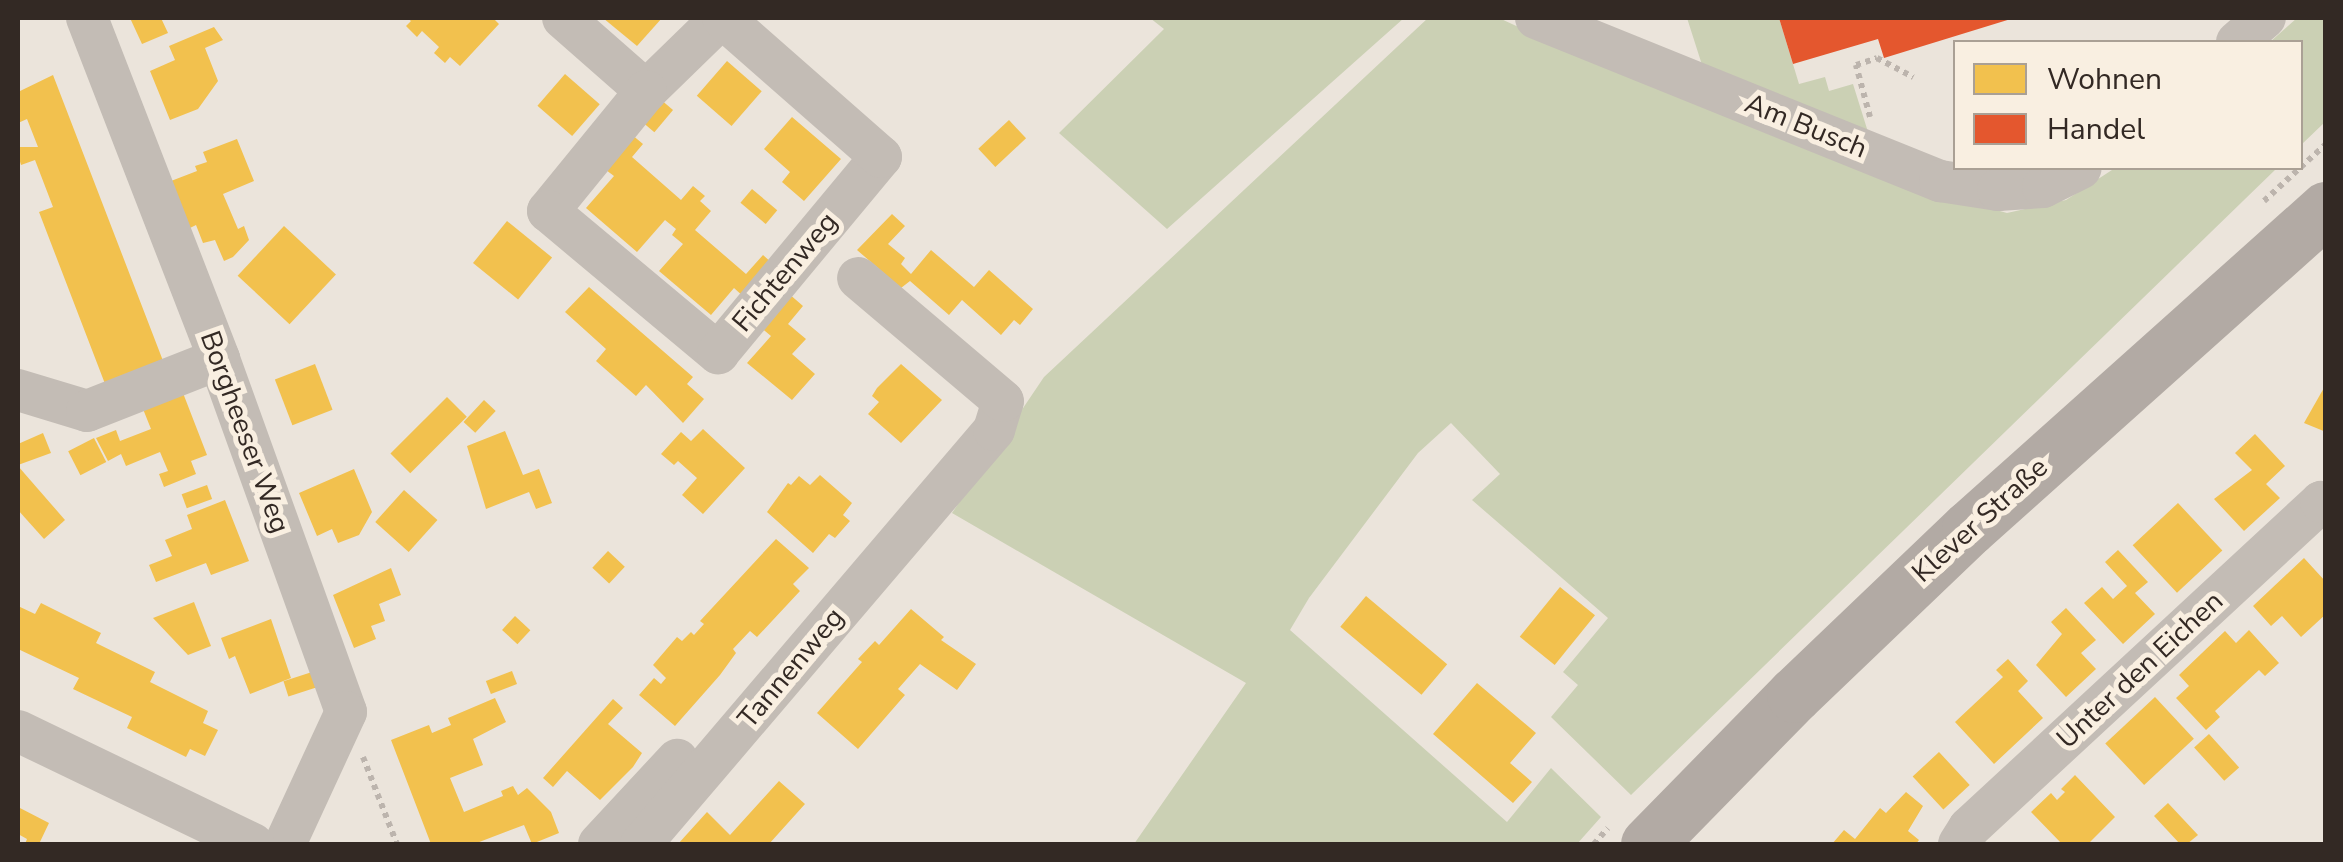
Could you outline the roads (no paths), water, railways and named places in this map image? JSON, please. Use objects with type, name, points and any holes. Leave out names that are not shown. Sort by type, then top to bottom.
[{"type":"main road","name":"Klever Straße","points":[[1648,844],[1794,695],[1969,528],[2326,210]]},
{"type":"street","name":"Borgheeser Weg","points":[[87,18],[219,359],[346,712],[285,844]]},
{"type":"street","points":[[563,18],[646,91]]},
{"type":"street","name":"Fichtenweg","points":[[722,18],[881,157],[718,352],[548,211],[646,91],[722,18]]},
{"type":"street","name":"Am Busch","points":[[1536,18],[1940,181],[1998,190],[2043,187],[2077,170]]},
{"type":"street","points":[[2239,40],[2264,18]]},
{"type":"street","name":"Tannenweg","points":[[641,844],[994,430],[1002,401],[858,278]]},
{"type":"street","points":[[18,390],[87,412],[219,359]]},
{"type":"street","name":"Unter den Eichen","points":[[1958,844],[1968,828],[2321,502],[2326,503]]},
{"type":"street","name":"Tannenweg","points":[[599,844],[830,594]]},
{"type":"street","points":[[18,731],[253,844]]}]
